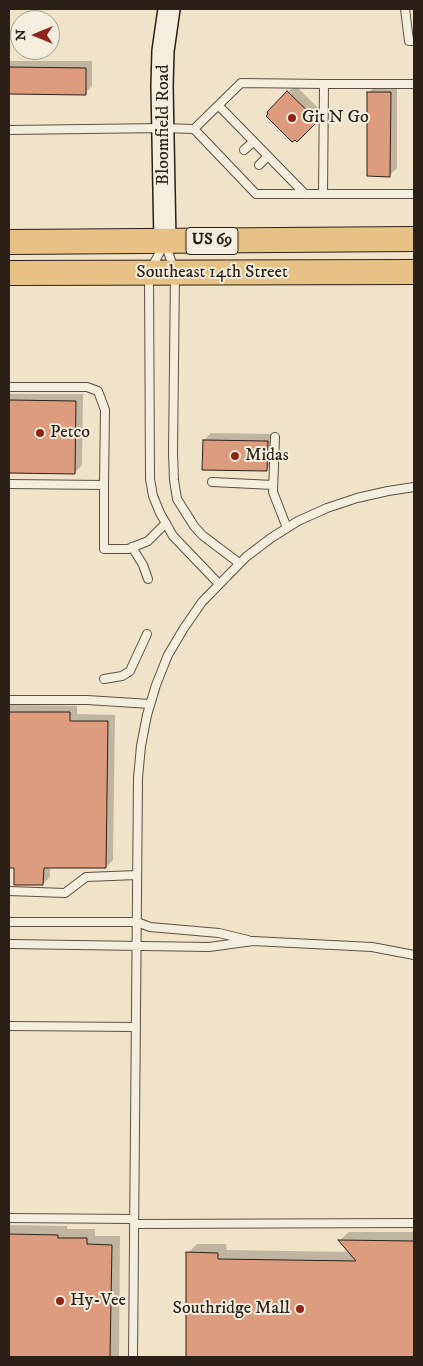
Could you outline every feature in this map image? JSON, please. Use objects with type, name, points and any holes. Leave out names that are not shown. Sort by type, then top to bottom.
[{"type":"main road","name":"Southeast 14th Street","points":[[9,242],[414,239]]},
{"type":"main road","name":"Southeast 14th Street","points":[[9,273],[414,272]]},
{"type":"street","name":"Bloomfield Road","points":[[165,242],[164,51],[169,9]]},
{"type":"lane","points":[[405,9],[409,41],[414,41]]},
{"type":"lane","points":[[194,129],[241,83],[414,84]]},
{"type":"lane","points":[[323,194],[324,84]]},
{"type":"lane","points":[[219,106],[305,194]]},
{"type":"lane","points":[[9,130],[194,129],[246,178],[256,194],[414,194]]},
{"type":"lane","points":[[244,150],[253,142]]},
{"type":"lane","points":[[259,165],[268,156]]},
{"type":"lane","points":[[165,242],[175,272],[173,453],[177,498],[202,536],[240,563]]},
{"type":"lane","points":[[165,242],[149,273],[150,480],[153,496],[173,536],[219,584]]},
{"type":"lane","points":[[9,387],[87,388],[98,391],[105,410],[104,549],[128,550],[148,540],[166,523]]},
{"type":"lane","points":[[275,437],[274,498],[287,528]]},
{"type":"lane","points":[[212,482],[274,485]]},
{"type":"lane","points":[[9,484],[104,485]]},
{"type":"lane","points":[[133,1357],[138,778],[141,746],[156,685],[168,656],[202,602],[240,563],[271,538],[327,508],[388,490],[414,487]]},
{"type":"lane","points":[[132,547],[143,565],[148,579]]},
{"type":"lane","points":[[104,679],[122,676],[130,671],[147,634]]},
{"type":"lane","points":[[9,700],[104,701],[150,704]]},
{"type":"lane","points":[[9,891],[65,893],[86,877],[137,876]]},
{"type":"lane","points":[[9,922],[137,922],[150,927],[219,933],[253,941],[372,947],[414,955]]},
{"type":"lane","points":[[9,944],[209,947],[253,941]]},
{"type":"lane","points":[[9,1026],[136,1027]]},
{"type":"lane","points":[[9,1218],[134,1222],[414,1224]]},
{"type":"building","points":[[9,67],[86,68],[86,95],[9,94]]},
{"type":"building","name":"Git N Go","points":[[287,91],[318,121],[297,142],[295,140],[292,142],[266,116],[267,112]]},
{"type":"building","points":[[367,92],[391,92],[390,177],[367,176]]},
{"type":"building","points":[[9,400],[76,401],[75,474],[9,473]]},
{"type":"building","name":"Midas","points":[[203,440],[268,441],[267,471],[202,470]]},
{"type":"building","points":[[9,712],[70,712],[70,721],[108,721],[106,868],[44,868],[43,885],[14,885],[14,868],[9,868]]},
{"type":"building","name":"Hy-Vee","points":[[9,1234],[58,1235],[58,1238],[87,1238],[87,1244],[112,1245],[110,1357],[9,1357]]},
{"type":"building","name":"Southridge Mall","points":[[338,1240],[414,1241],[414,1357],[186,1357],[186,1252],[218,1253],[218,1259],[356,1261]]},
{"type":"place","name":"Git N Go","points":[[292,118]]},
{"type":"place","name":"Petco","points":[[40,433]]},
{"type":"place","name":"Midas","points":[[235,456]]},
{"type":"place","name":"Hy-Vee","points":[[60,1301]]},
{"type":"place","name":"Southridge Mall","points":[[300,1309]]}]
